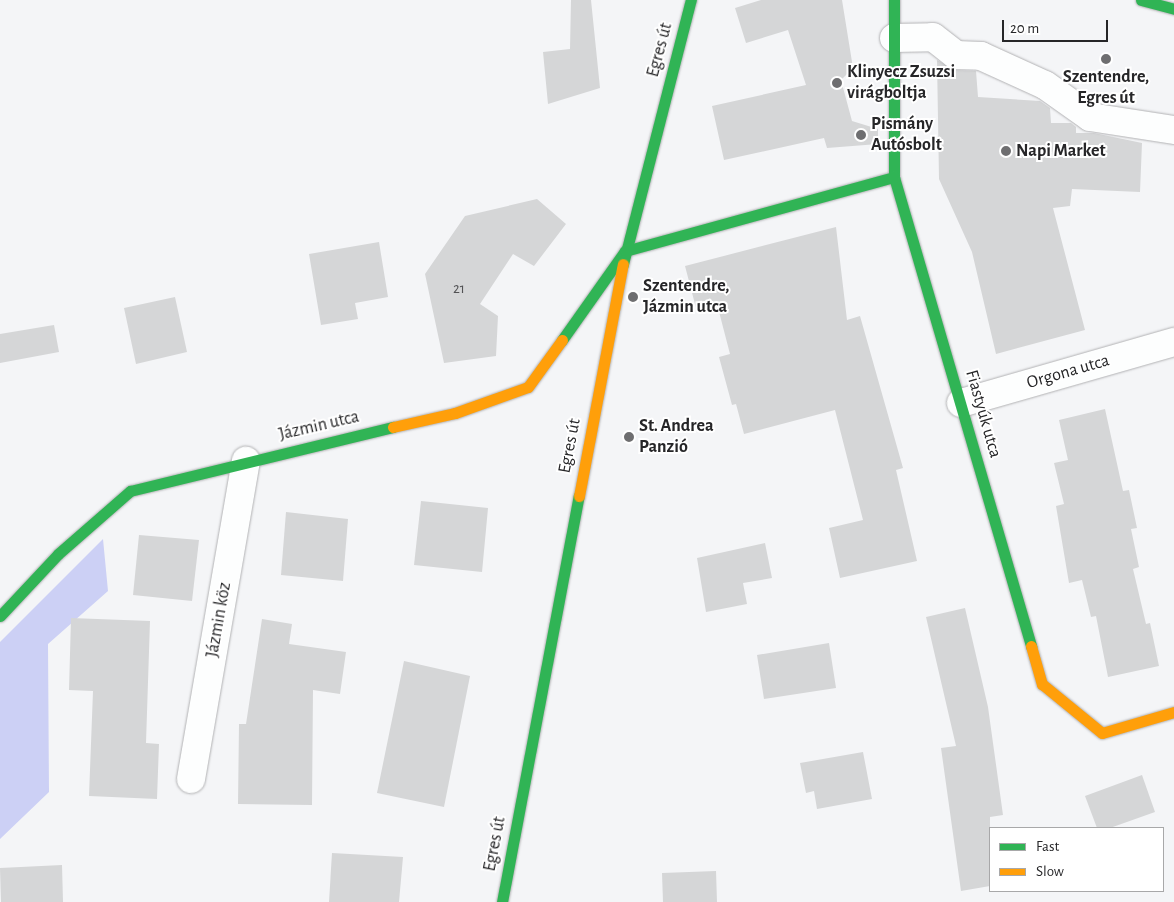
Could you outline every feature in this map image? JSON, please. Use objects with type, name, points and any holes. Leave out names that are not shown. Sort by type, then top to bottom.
[{"type":"street","name":"Egres út","points":[[502,902],[625,251],[691,0]]},
{"type":"street","name":"Fiastyúk utca","points":[[894,0],[894,177],[1042,684],[1102,733],[1174,712]]},
{"type":"street","points":[[1142,0],[1174,9]]},
{"type":"street","points":[[894,38],[933,37],[956,55],[981,56],[1045,85],[1090,117],[1174,130]]},
{"type":"street","points":[[625,251],[894,177]]},
{"type":"street","name":"Jázmin utca","points":[[0,616],[58,554],[130,491],[246,461],[455,413],[528,387],[625,251]]},
{"type":"street","name":"Orgona utca","points":[[961,403],[1174,342]]},
{"type":"street","name":"Jázmin köz","points":[[192,779],[246,461]]},
{"type":"shaded area","points":[[103,539],[108,591],[48,644],[49,792],[0,839],[0,642]]},
{"type":"building","points":[[571,0],[591,0],[600,88],[548,104],[543,52],[570,49]]},
{"type":"building","points":[[761,0],[842,0],[853,68],[841,80],[852,121],[878,129],[878,144],[827,148],[824,138],[724,160],[712,106],[806,85],[788,30],[746,43],[735,8]]},
{"type":"building","points":[[937,60],[955,70],[976,71],[978,97],[1040,101],[1050,108],[1051,123],[1071,123],[1076,127],[1076,133],[1094,133],[1142,143],[1140,192],[1072,189],[1070,206],[1053,208],[1085,330],[996,354],[972,252],[939,179]]},
{"type":"building","points":[[537,199],[566,224],[534,266],[513,254],[480,304],[498,316],[496,356],[444,363],[425,274],[465,216]]},
{"type":"building","points":[[836,227],[847,320],[860,316],[903,468],[896,470],[917,561],[840,578],[829,528],[863,520],[835,410],[744,434],[736,404],[732,405],[719,357],[730,354],[717,304],[696,308],[685,266]]},
{"type":"building","points":[[379,242],[388,297],[355,303],[358,319],[321,325],[309,254]]},
{"type":"building","points":[[175,297],[187,352],[136,364],[124,308]]},
{"type":"building","points":[[54,325],[59,352],[0,363],[0,334]]},
{"type":"building","points":[[1105,409],[1123,491],[1129,490],[1137,528],[1131,529],[1139,567],[1133,569],[1146,624],[1150,623],[1159,666],[1108,677],[1096,616],[1091,617],[1082,580],[1069,583],[1056,506],[1064,504],[1054,463],[1068,460],[1059,420]]},
{"type":"building","points":[[421,501],[488,508],[482,572],[414,565]]},
{"type":"building","points":[[286,512],[348,519],[343,581],[281,575]]},
{"type":"building","points":[[139,535],[199,540],[192,601],[133,595]]},
{"type":"building","points":[[765,543],[772,578],[743,583],[747,604],[706,612],[697,558]]},
{"type":"building","points":[[965,608],[988,707],[1003,815],[990,817],[989,886],[961,891],[941,748],[956,746],[926,617]]},
{"type":"building","points":[[71,618],[150,621],[146,743],[159,744],[157,799],[89,796],[93,691],[69,690]]},
{"type":"building","points":[[262,619],[292,624],[289,644],[346,652],[340,694],[313,690],[312,805],[238,804],[239,724],[246,724]]},
{"type":"building","points":[[829,643],[836,688],[764,699],[757,655]]},
{"type":"building","points":[[404,661],[470,676],[444,807],[377,793]]},
{"type":"building","points":[[863,752],[872,799],[817,809],[814,791],[806,793],[800,763]]},
{"type":"building","points":[[1142,775],[1155,812],[1113,827],[1097,827],[1085,796]]},
{"type":"building","points":[[332,853],[403,857],[399,902],[329,902]]},
{"type":"building","points":[[62,865],[63,902],[1,902],[0,868]]},
{"type":"building","points":[[716,871],[717,902],[663,902],[662,873]]},
{"type":"traffic: fast","points":[[623,264],[691,0]]},
{"type":"traffic: fast","points":[[894,0],[894,177],[1031,646]]},
{"type":"traffic: fast","points":[[1141,0],[1174,9]]},
{"type":"traffic: fast","points":[[562,340],[625,251],[894,177]]},
{"type":"traffic: fast","points":[[0,616],[58,554],[130,491],[393,427]]},
{"type":"traffic: fast","points":[[502,902],[579,496]]},
{"type":"traffic: slow","points":[[579,496],[623,264]]},
{"type":"traffic: slow","points":[[393,427],[455,413],[528,387],[562,340]]},
{"type":"traffic: slow","points":[[1031,646],[1042,684],[1102,733],[1174,712]]},
{"type":"place","name":"Szentendre, Egres út","points":[[1106,59]]},
{"type":"place","name":"Klinyecz Zsuzsi virágboltja","points":[[837,83]]},
{"type":"place","name":"Pismány Autósbolt","points":[[861,135]]},
{"type":"place","name":"Napi Market","points":[[1006,151]]},
{"type":"place","name":"Szentendre, Jázmin utca","points":[[633,297]]},
{"type":"place","name":"St. Andrea Panzió","points":[[629,437]]}]
